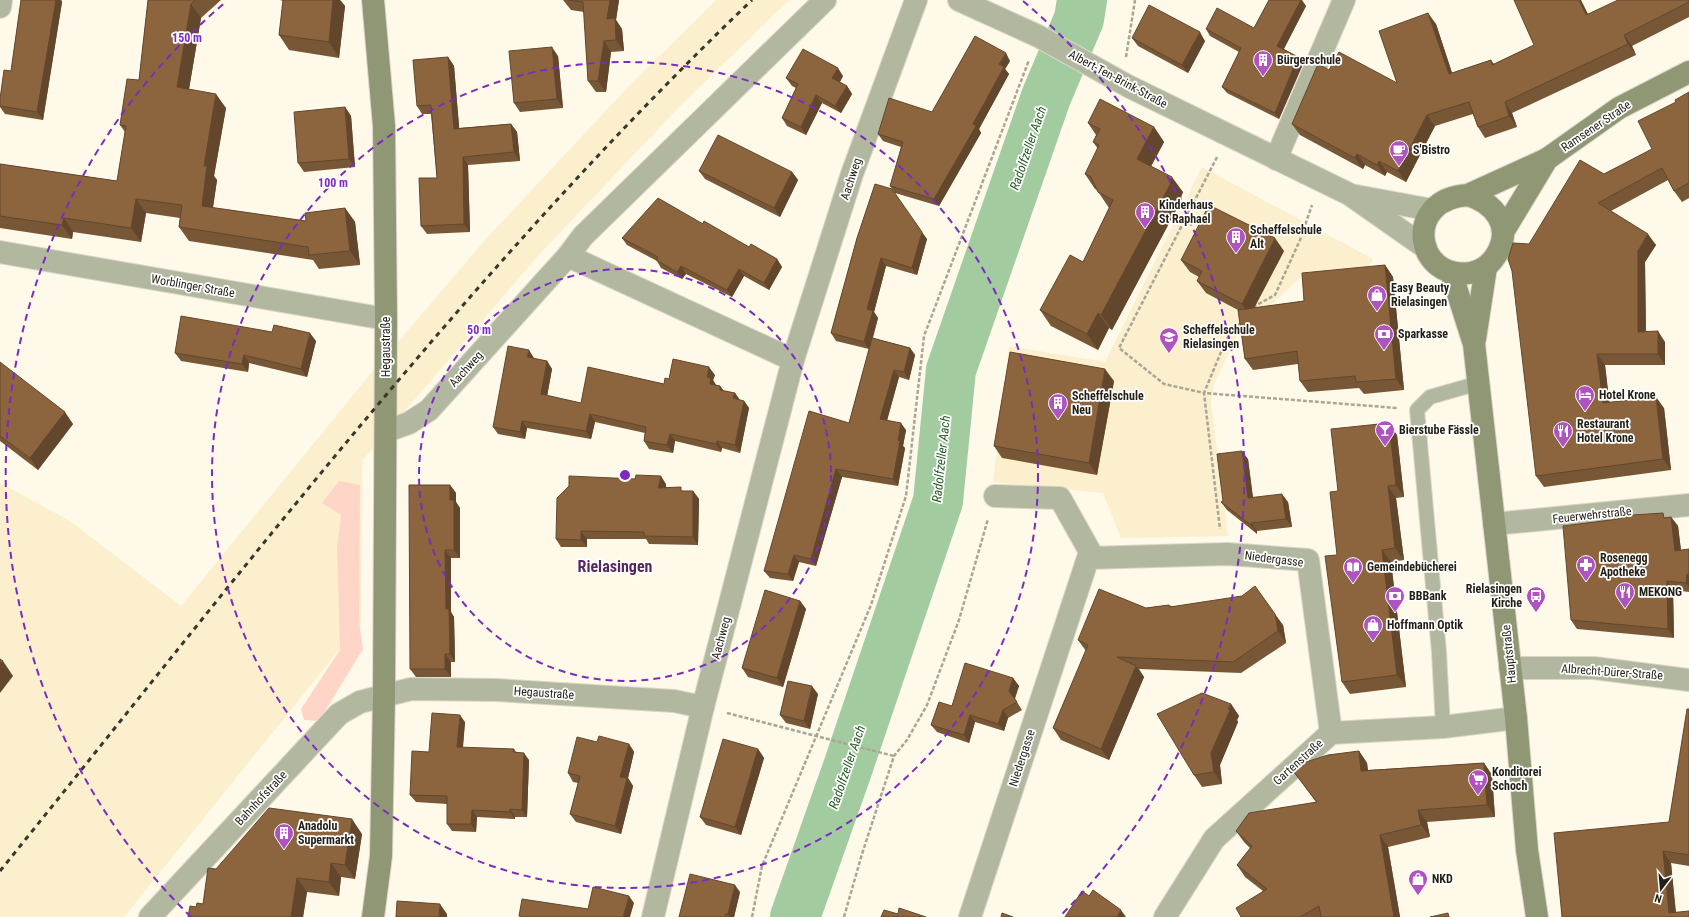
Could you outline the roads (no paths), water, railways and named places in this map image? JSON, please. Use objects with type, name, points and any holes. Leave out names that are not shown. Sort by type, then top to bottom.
[{"type":"main road","name":"Hegaustraße","points":[[373,0],[384,126],[387,431],[381,856],[373,917]]},
{"type":"main road","name":"Ramsener Straße","points":[[1468,195],[1547,159],[1619,108],[1689,72]]},
{"type":"main road","name":"Ramsener Straße","points":[[1503,232],[1547,159]]},
{"type":"main road","points":[[1454,195],[1468,195],[1481,199],[1492,207],[1500,218],[1503,232],[1502,246],[1495,258],[1486,267],[1476,272],[1463,274],[1451,272],[1436,263],[1426,248],[1423,236],[1425,222],[1432,210],[1442,201],[1454,195]]},
{"type":"main road","points":[[1474,344],[1486,267]]},
{"type":"main road","points":[[1451,272],[1474,344]]},
{"type":"main road","name":"Hauptstraße","points":[[1474,344],[1516,718],[1528,850],[1537,917]]},
{"type":"street","points":[[0,7],[1,0]]},
{"type":"street","name":"Aachweg","points":[[387,431],[409,423],[429,410],[568,256],[583,236],[825,0]]},
{"type":"street","name":"Aachweg","points":[[653,917],[703,707],[793,360],[852,174],[916,0]]},
{"type":"street","name":"Albert-Ten-Brink-Straße","points":[[959,0],[1038,36],[1128,86],[1319,181],[1349,194],[1426,248]]},
{"type":"street","points":[[1276,159],[1344,0]]},
{"type":"street","name":"Albert-Ten-Brink-Straße","points":[[1349,194],[1432,210]]},
{"type":"street","name":"Worblinger Straße","points":[[0,252],[386,319]]},
{"type":"street","points":[[568,256],[793,360]]},
{"type":"street","points":[[995,496],[1060,498],[1092,557]]},
{"type":"street","name":"Feuerwehrstraße","points":[[1494,524],[1689,505]]},
{"type":"street","name":"Niedergasse","points":[[970,917],[1088,558],[1227,554],[1308,560],[1331,733]]},
{"type":"street","name":"Albrecht-Dürer-Straße","points":[[1510,668],[1594,668],[1689,680]]},
{"type":"street","name":"Hegaustraße","points":[[384,694],[411,689],[497,690],[674,701],[703,707]]},
{"type":"street","name":"Bahnhofstraße","points":[[150,917],[340,714],[360,702],[384,694]]},
{"type":"street","name":"Gartenstraße","points":[[1165,917],[1214,839],[1331,733],[1443,727],[1516,718]]},
{"type":"lane","points":[[1443,727],[1439,652],[1417,410],[1430,397],[1479,383]]},
{"type":"waterway","name":"Radolfzeller Aach","points":[[795,917],[847,770],[938,501],[951,370],[1046,97],[1079,19],[1082,0]]},
{"type":"railway","points":[[0,871],[271,535],[455,314],[551,206],[650,102],[752,0]]},
{"type":"place","name":"Bürgerschule","points":[[1263,77]]},
{"type":"place","name":"S'Bistro","points":[[1399,167]]},
{"type":"place","name":"Kinderhaus St Raphael","points":[[1145,229]]},
{"type":"place","name":"Scheffelschule Alt","points":[[1236,254]]},
{"type":"place","name":"Easy Beauty Rielasingen","points":[[1377,312]]},
{"type":"place","name":"Sparkasse","points":[[1384,351]]},
{"type":"place","name":"Scheffelschule Rielasingen","points":[[1169,354]]},
{"type":"place","name":"Hotel Krone","points":[[1585,412]]},
{"type":"place","name":"Scheffelschule Neu","points":[[1058,420]]},
{"type":"place","name":"Bierstube Fässle","points":[[1385,447]]},
{"type":"place","name":"Restaurant Hotel Krone","points":[[1563,448]]},
{"type":"place","name":"Rosenegg Apotheke","points":[[1586,582]]},
{"type":"place","name":"Gemeindebücherei","points":[[1353,584]]},
{"type":"place","name":"MEKONG","points":[[1625,609]]},
{"type":"place","name":"BBBank","points":[[1395,613]]},
{"type":"place","name":"Rielasingen Kirche","points":[[1536,613]]},
{"type":"place","name":"Hoffmann Optik","points":[[1373,642]]},
{"type":"place","name":"Konditorei Schoch","points":[[1478,796]]},
{"type":"place","name":"Anadolu Supermarkt","points":[[284,850]]},
{"type":"place","name":"NKD","points":[[1418,896]]},
{"type":"district","name":"Rielasingen","points":[[615,566]]}]
